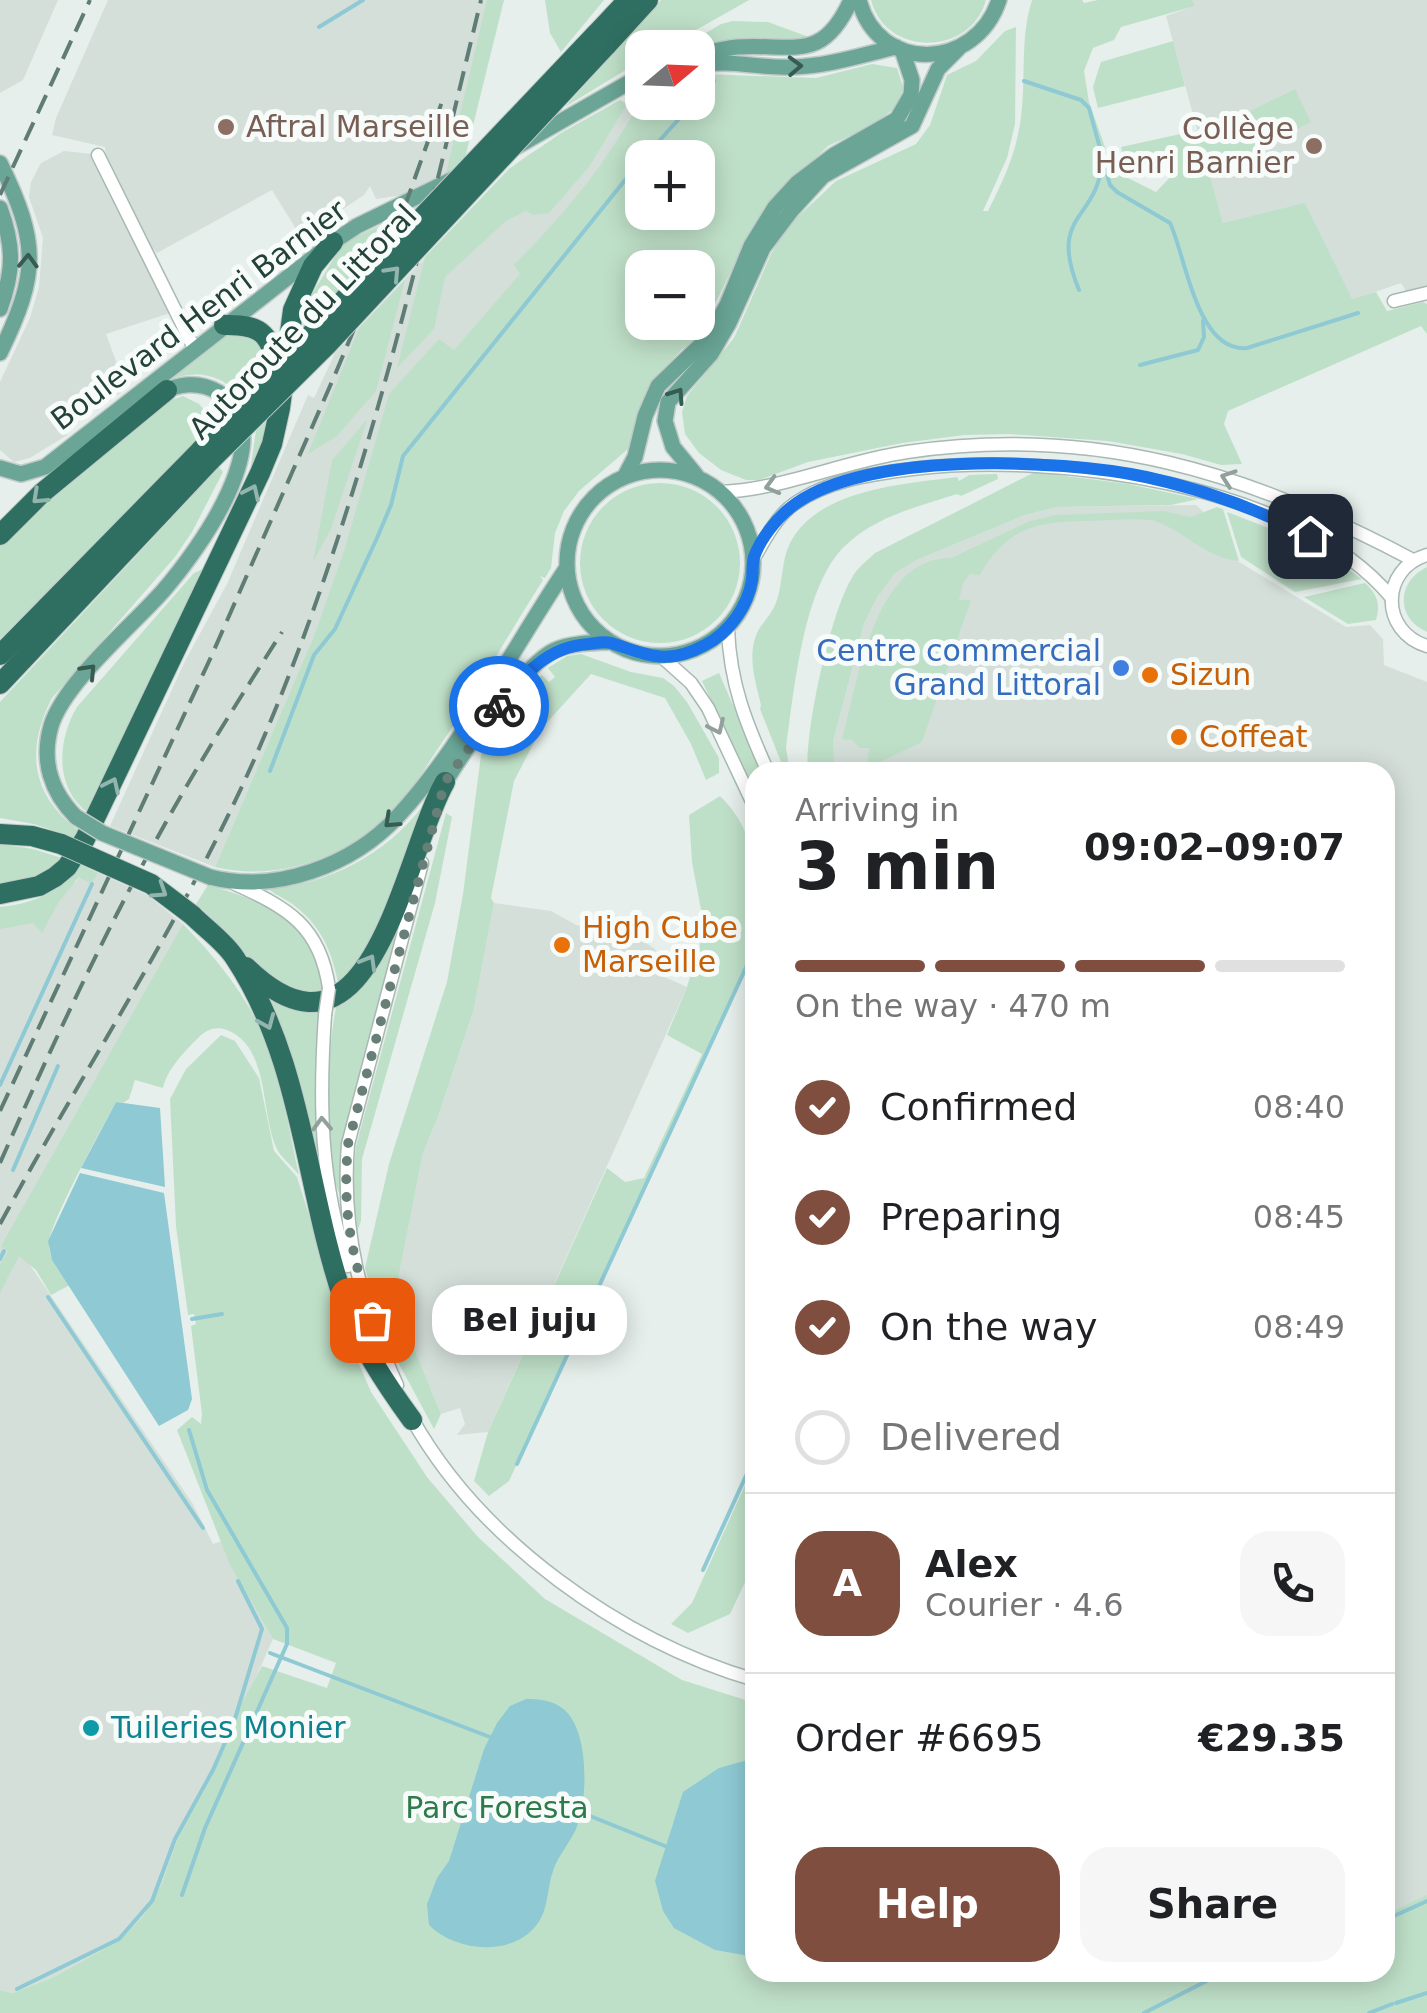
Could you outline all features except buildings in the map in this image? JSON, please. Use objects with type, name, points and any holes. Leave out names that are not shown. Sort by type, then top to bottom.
[{"type":"highway","points":[[602,36],[614,0]]},
{"type":"highway","name":"Autoroute du Littoral","points":[[0,656],[206,455],[327,345],[602,36],[628,0]]},
{"type":"highway","name":"Autoroute du Littoral","points":[[602,36],[648,0]]},
{"type":"highway","points":[[0,894],[39,886],[55,876],[85,840],[260,474],[272,444],[299,292],[333,242]]},
{"type":"highway","points":[[224,324],[246,324],[262,332],[272,346],[282,382]]},
{"type":"highway","points":[[0,535],[42,493],[167,390]]},
{"type":"highway","name":"Autoroute du Littoral","points":[[0,684],[206,455]]},
{"type":"highway","points":[[0,834],[32,836],[61,844],[152,884],[192,915],[260,981],[300,1002],[322,1002],[342,994],[358,981],[372,959],[396,908],[431,806],[445,782]]},
{"type":"highway","points":[[234,956],[268,1020],[290,1082],[344,1300],[363,1345],[412,1420]]},
{"type":"main road","points":[[715,52],[738,47],[795,50],[816,45],[838,27],[855,0],[868,22],[899,49],[920,55],[958,49]]},
{"type":"main road","points":[[699,478],[675,470],[650,470],[626,476],[605,487],[575,523],[566,569],[572,598],[587,622],[609,642],[644,656],[662,658],[686,654],[728,629],[747,596],[754,558],[749,533],[738,511],[721,492],[681,461],[666,421],[668,402],[711,354],[763,248],[790,211],[824,176],[912,126],[938,69],[986,27],[998,0]]},
{"type":"main road","points":[[715,62],[790,68],[899,49]]},
{"type":"main road","points":[[626,476],[658,386],[708,338],[727,305],[751,246],[775,207],[798,182],[834,154],[897,119],[911,95],[912,80],[899,49]]},
{"type":"main road","name":"Boulevard Henri Barnier","points":[[0,468],[21,474],[45,467],[224,324],[357,226],[540,135],[625,85]]},
{"type":"main road","points":[[0,163],[28,231],[29,261],[27,290],[0,353]]},
{"type":"main road","points":[[0,208],[12,240],[11,269],[0,309]]},
{"type":"main road","points":[[71,448],[167,390],[197,384],[220,392],[242,420],[242,458],[205,534],[166,588],[59,708],[48,740],[48,769],[59,797],[76,817],[102,833],[235,884],[273,881],[329,865],[397,818],[444,756],[566,569]]},
{"type":"main road","points":[[445,782],[506,698],[552,651],[574,644],[609,642]]},
{"type":"street","points":[[98,155],[194,348]]},
{"type":"street","points":[[1394,301],[1427,293]]},
{"type":"street","points":[[721,492],[755,490],[904,452],[966,445],[1108,450],[1184,464],[1290,499],[1420,557],[1397,576],[1390,597],[1400,630],[1427,646]]},
{"type":"street","points":[[754,558],[770,530],[789,509],[832,486],[881,473],[941,466],[1088,468],[1147,478],[1223,499],[1284,523],[1336,549],[1372,575],[1390,597]]},
{"type":"street","points":[[728,629],[736,693],[764,762]]},
{"type":"street","points":[[662,658],[691,683],[708,708],[745,787]]},
{"type":"street","points":[[382,1352],[346,1225],[348,1144],[445,782]]},
{"type":"street","points":[[235,884],[292,914],[312,936],[325,960],[328,988],[320,1089],[328,1194],[353,1284],[412,1420],[460,1485],[502,1531],[548,1571],[654,1641],[745,1676]]},
{"type":"shaded area","points":[[0,0],[58,0],[23,80],[0,93]]},
{"type":"shaded area","name":"Aftral Marseille","points":[[108,0],[504,0],[445,178],[381,247],[403,195],[376,199],[370,186],[364,195],[301,237],[272,190],[157,253],[147,242],[106,164],[105,147],[52,135]]},
{"type":"shaded area","name":"Collège Henri Barnier","points":[[1192,0],[1427,0],[1427,286],[1407,293],[1401,283],[1352,300],[1223,223],[1166,16],[1194,6]]},
{"type":"shaded area","points":[[620,100],[625,104],[625,120],[680,120],[660,140],[625,140],[625,183],[314,637],[215,867],[110,826],[184,663],[227,584],[308,395],[314,398],[335,353],[509,169]]},
{"type":"shaded area","points":[[64,151],[92,154],[173,312],[106,334],[126,388],[97,411],[92,403],[64,413],[67,435],[30,458],[14,462],[0,450],[0,382],[30,318],[39,287],[43,238],[29,197],[31,182],[41,163]]},
{"type":"shaded area","points":[[1196,505],[1209,517],[1231,557],[1346,627],[1370,625],[1383,639],[1384,665],[1427,682],[1427,1901],[1395,1915],[1395,762],[834,762],[833,742],[864,624],[894,573],[1025,515],[1058,507]]},
{"type":"shaded area","points":[[85,867],[147,895],[183,924],[30,1265],[193,1504],[213,1544],[222,1541],[231,1565],[273,1639],[211,1778],[177,1840],[162,1883],[143,1916],[120,1940],[52,1978],[13,1993],[0,1990],[0,923],[76,882]]},
{"type":"shaded area","points":[[494,903],[551,911],[576,925],[640,939],[655,949],[659,966],[656,973],[687,987],[488,1432],[457,1435],[465,1424],[460,1408],[441,1414],[408,1333],[399,1275],[423,1153],[474,1009]]},
{"type":"green space","points":[[487,0],[504,0],[465,158],[445,178]]},
{"type":"green space","points":[[545,0],[604,0],[561,52],[550,33]]},
{"type":"green space","points":[[661,0],[749,0],[696,30],[634,30]]},
{"type":"green space","points":[[871,0],[986,0],[964,32],[928,43],[893,32],[880,19]]},
{"type":"green space","points":[[1032,0],[1192,0],[1195,6],[1121,27],[1114,40],[1093,48],[1084,71],[1089,102],[1118,173],[1156,192],[1176,171],[1156,177],[1125,163],[1121,147],[1222,125],[1295,89],[1311,122],[1254,151],[1206,161],[1223,223],[1305,203],[1352,299],[1376,292],[1387,311],[1423,302],[1427,304],[1427,334],[1421,326],[1228,411],[1224,424],[1242,464],[1221,465],[1108,441],[1009,434],[902,443],[808,462],[759,480],[746,480],[721,470],[699,453],[685,434],[682,412],[687,396],[734,338],[771,254],[788,226],[836,181],[916,144],[930,125],[947,75],[976,61],[1005,31],[1016,27],[1015,124],[1007,158],[983,211],[988,211],[1018,136]]},
{"type":"green space","points":[[768,22],[806,36],[809,42],[715,46],[715,30],[711,30],[721,24]]},
{"type":"green space","points":[[625,40],[625,70],[565,107]]},
{"type":"green space","points":[[1173,41],[1185,86],[1098,108],[1093,87],[1101,62]]},
{"type":"green space","points":[[872,64],[897,68],[903,87],[899,105],[871,126],[828,146],[771,202],[752,228],[715,304],[715,250],[625,250],[625,340],[695,340],[649,386],[628,449],[579,491],[564,511],[555,533],[551,568],[545,578],[540,576],[543,580],[465,708],[397,807],[363,836],[324,857],[281,869],[237,871],[215,867],[314,636],[345,548],[389,394],[439,339],[454,350],[520,274],[514,265],[580,192],[629,120],[715,120],[715,74],[816,78]]},
{"type":"green space","points":[[620,100],[625,103],[589,167],[549,213],[533,215],[526,211],[506,221],[445,277],[434,329],[397,368],[425,257],[509,169],[561,133]]},
{"type":"green space","points":[[391,221],[381,247],[302,335],[307,302],[341,247]]},
{"type":"green space","points":[[405,280],[376,391],[337,436],[308,454],[359,328]]},
{"type":"green space","points":[[243,330],[263,343],[270,370],[243,399],[224,382],[204,375],[182,376],[158,384],[209,344]]},
{"type":"green space","points":[[183,396],[199,404],[217,425],[0,639],[0,543],[60,483],[171,400]]},
{"type":"green space","points":[[267,420],[263,445],[90,814],[78,804],[65,778],[63,749],[70,720],[77,707],[194,573],[205,568],[250,471],[256,431]]},
{"type":"green space","points":[[367,420],[331,529],[313,562],[332,460]]},
{"type":"green space","points":[[219,467],[223,472],[175,557],[52,698],[43,717],[36,754],[38,771],[52,804],[81,832],[78,839],[34,824],[0,818],[0,702]]},
{"type":"green space","points":[[1035,472],[1128,484],[1198,499],[1171,505],[1058,507],[1025,515],[895,573],[864,624],[833,742],[834,762],[808,762],[810,729],[836,615],[855,573],[875,553]]},
{"type":"green space","points":[[997,474],[998,479],[870,527],[846,545],[831,563],[810,612],[797,669],[786,748],[788,762],[781,762],[760,709],[752,657],[759,629],[776,603],[790,543],[803,525],[841,500],[912,483],[957,477],[959,481],[969,475]]},
{"type":"green space","points":[[660,483],[691,489],[717,506],[734,532],[740,563],[734,594],[717,620],[691,637],[660,643],[629,637],[603,620],[586,594],[580,563],[586,532],[603,506],[629,489]]},
{"type":"green space","points":[[1217,507],[1223,509],[1239,561],[1205,550],[1152,520],[1053,523],[1012,537],[980,575],[970,574],[963,583],[959,600],[971,600],[922,742],[880,762],[868,762],[869,748],[842,739],[874,627],[887,600],[904,578],[925,563],[951,558],[1030,521],[1055,515],[1164,511],[1191,517]]},
{"type":"green space","points":[[1227,512],[1311,544],[1362,579],[1295,592],[1241,557]]},
{"type":"green space","points":[[1427,567],[1427,632],[1409,618],[1404,600],[1410,581]]},
{"type":"green space","points":[[1365,583],[1377,600],[1376,620],[1348,624],[1304,597]]},
{"type":"green space","points":[[581,654],[631,672],[663,678],[674,686],[719,758],[719,773],[706,780],[665,698],[591,674],[541,729],[514,781],[474,1009],[423,1153],[399,1275],[408,1333],[441,1414],[434,1429],[398,1362],[365,1268],[389,1164],[447,982],[481,755],[522,694],[542,675],[549,682],[555,677],[548,668],[567,656]]},
{"type":"green space","points":[[719,673],[758,762],[745,762],[745,770],[702,681]]},
{"type":"green space","points":[[720,796],[744,830],[745,970],[509,1481],[489,1496],[474,1481],[488,1432],[607,1168],[625,1182],[644,1178],[702,1054],[667,1035],[701,941],[703,920],[692,862],[689,815]]},
{"type":"green space","points":[[422,807],[425,809],[377,938],[339,988],[334,964],[320,933],[305,914],[269,889],[313,881],[354,864],[391,839]]},
{"type":"green space","points":[[446,813],[452,817],[435,903],[362,1159],[361,1221],[356,1235],[356,1146]]},
{"type":"green space","points":[[0,844],[62,858],[34,878],[0,888]]},
{"type":"green space","points":[[81,865],[98,873],[91,884],[79,877],[58,903],[42,933],[33,923],[0,929],[0,907],[45,895]]},
{"type":"green space","points":[[208,885],[270,908],[303,934],[315,951],[322,972],[323,996],[299,995],[258,966],[196,904]]},
{"type":"green space","points":[[408,892],[341,1157],[340,1195],[331,1155],[328,1100],[337,1003],[364,983],[374,970]]},
{"type":"green space","points":[[183,924],[231,980],[260,1028],[277,1077],[299,1175],[280,1154],[272,1137],[258,1067],[251,1051],[227,1030],[209,1030],[177,1061],[163,1088],[135,1080],[129,1099],[116,1102],[51,1234],[51,1255],[70,1285],[51,1295],[36,1270],[19,1256],[0,1293],[0,1265],[8,1251],[1,1246]]},
{"type":"green space","points":[[270,1001],[287,1007],[319,1012],[316,1150],[292,1055]]},
{"type":"green space","name":"Parc Foresta","points":[[221,1035],[235,1041],[259,1078],[274,1151],[297,1177],[347,1336],[371,1392],[427,1477],[478,1537],[545,1599],[682,1680],[745,1700],[745,1982],[1395,1982],[1395,1910],[1427,1895],[1427,2013],[0,2013],[0,1990],[13,1993],[52,1978],[120,1940],[143,1916],[262,1666],[327,1688],[336,1663],[273,1639],[230,1565],[177,1430],[192,1417],[201,1424],[202,1414],[191,1326],[196,1324],[194,1314],[188,1315],[176,1226],[170,1099],[186,1069]]},
{"type":"green space","points":[[745,1485],[745,1582],[730,1614],[688,1633],[671,1624],[692,1603]]},
{"type":"water","points":[[116,1102],[160,1108],[165,1187],[81,1168]]},
{"type":"water","points":[[80,1173],[164,1193],[192,1399],[188,1410],[159,1426],[52,1260],[48,1241]]},
{"type":"water","points":[[526,1699],[558,1705],[571,1717],[584,1763],[581,1812],[555,1865],[544,1911],[533,1930],[505,1945],[488,1947],[456,1942],[429,1925],[427,1904],[449,1861],[484,1749],[510,1706]]},
{"type":"water","points":[[745,1761],[745,1955],[715,1950],[674,1928],[663,1911],[655,1881],[683,1792],[719,1768]]},
{"type":"waterway","points":[[319,27],[363,0]]},
{"type":"waterway","points":[[1024,81],[1081,100],[1089,108],[1110,185],[1170,223],[1205,320],[1230,345],[1247,348],[1358,313]]},
{"type":"waterway","points":[[660,140],[678,120]]},
{"type":"waterway","points":[[1079,290],[1071,265],[1071,231],[1099,181],[1102,161]]},
{"type":"waterway","points":[[270,771],[314,655],[335,629],[391,505],[403,456],[625,180]]},
{"type":"waterway","points":[[1140,365],[1198,350],[1204,337],[1203,321]]},
{"type":"waterway","points":[[0,1085],[92,884]]},
{"type":"waterway","points":[[517,1464],[745,970]]},
{"type":"waterway","points":[[13,1170],[58,1066]]},
{"type":"waterway","points":[[0,1259],[4,1251]]},
{"type":"waterway","points":[[48,1297],[203,1528]]},
{"type":"waterway","points":[[192,1319],[222,1314]]},
{"type":"waterway","points":[[182,1895],[205,1828],[287,1644],[287,1628],[207,1490],[189,1430]]},
{"type":"waterway","points":[[703,1570],[745,1478]]},
{"type":"waterway","points":[[17,1989],[119,1939],[152,1901],[175,1839],[234,1722],[262,1629],[238,1581]]},
{"type":"waterway","points":[[270,1653],[490,1737]]},
{"type":"waterway","points":[[580,1812],[665,1846]]},
{"type":"waterway","points":[[1395,1915],[1427,1901]]},
{"type":"waterway","points":[[1144,2013],[1204,1982]]},
{"type":"waterway","points":[[1396,2003],[1427,1993]]},
{"type":"waterway","points":[[1369,2013],[1392,2004]]},
{"type":"railway","points":[[0,195],[90,0]]},
{"type":"railway","points":[[0,1224],[196,879],[254,760],[292,668],[356,481],[384,385],[481,0]]},
{"type":"railway","points":[[0,1111],[211,657],[334,377],[401,217],[443,99]]},
{"type":"railway","points":[[0,1163],[127,895],[200,763],[282,632]]},
{"type":"way so far","points":[[372,1320],[346,1225],[348,1144],[445,782],[499,706]]},
{"type":"place","name":"Aftral Marseille","points":[[226,127]]},
{"type":"place","name":"Collège Henri Barnier","points":[[1314,146]]},
{"type":"place","name":"Centre commercial Grand Littoral","points":[[1121,668]]},
{"type":"place","name":"Sizun","points":[[1150,675]]},
{"type":"place","name":"Coffeat","points":[[1179,737]]},
{"type":"place","name":"High Cube Marseille","points":[[562,945]]},
{"type":"place","name":"Bel juju","points":[[372,1320]]},
{"type":"place","name":"Tuileries Monier","points":[[91,1728]]},
{"type":"route","points":[[499,706],[552,651],[574,644],[609,642],[626,651],[662,658],[686,654],[708,644],[728,629],[743,608],[752,584],[754,558],[770,530],[789,509],[832,486],[881,473],[1014,464],[1088,468],[1147,478],[1223,499],[1310,536]]}]
